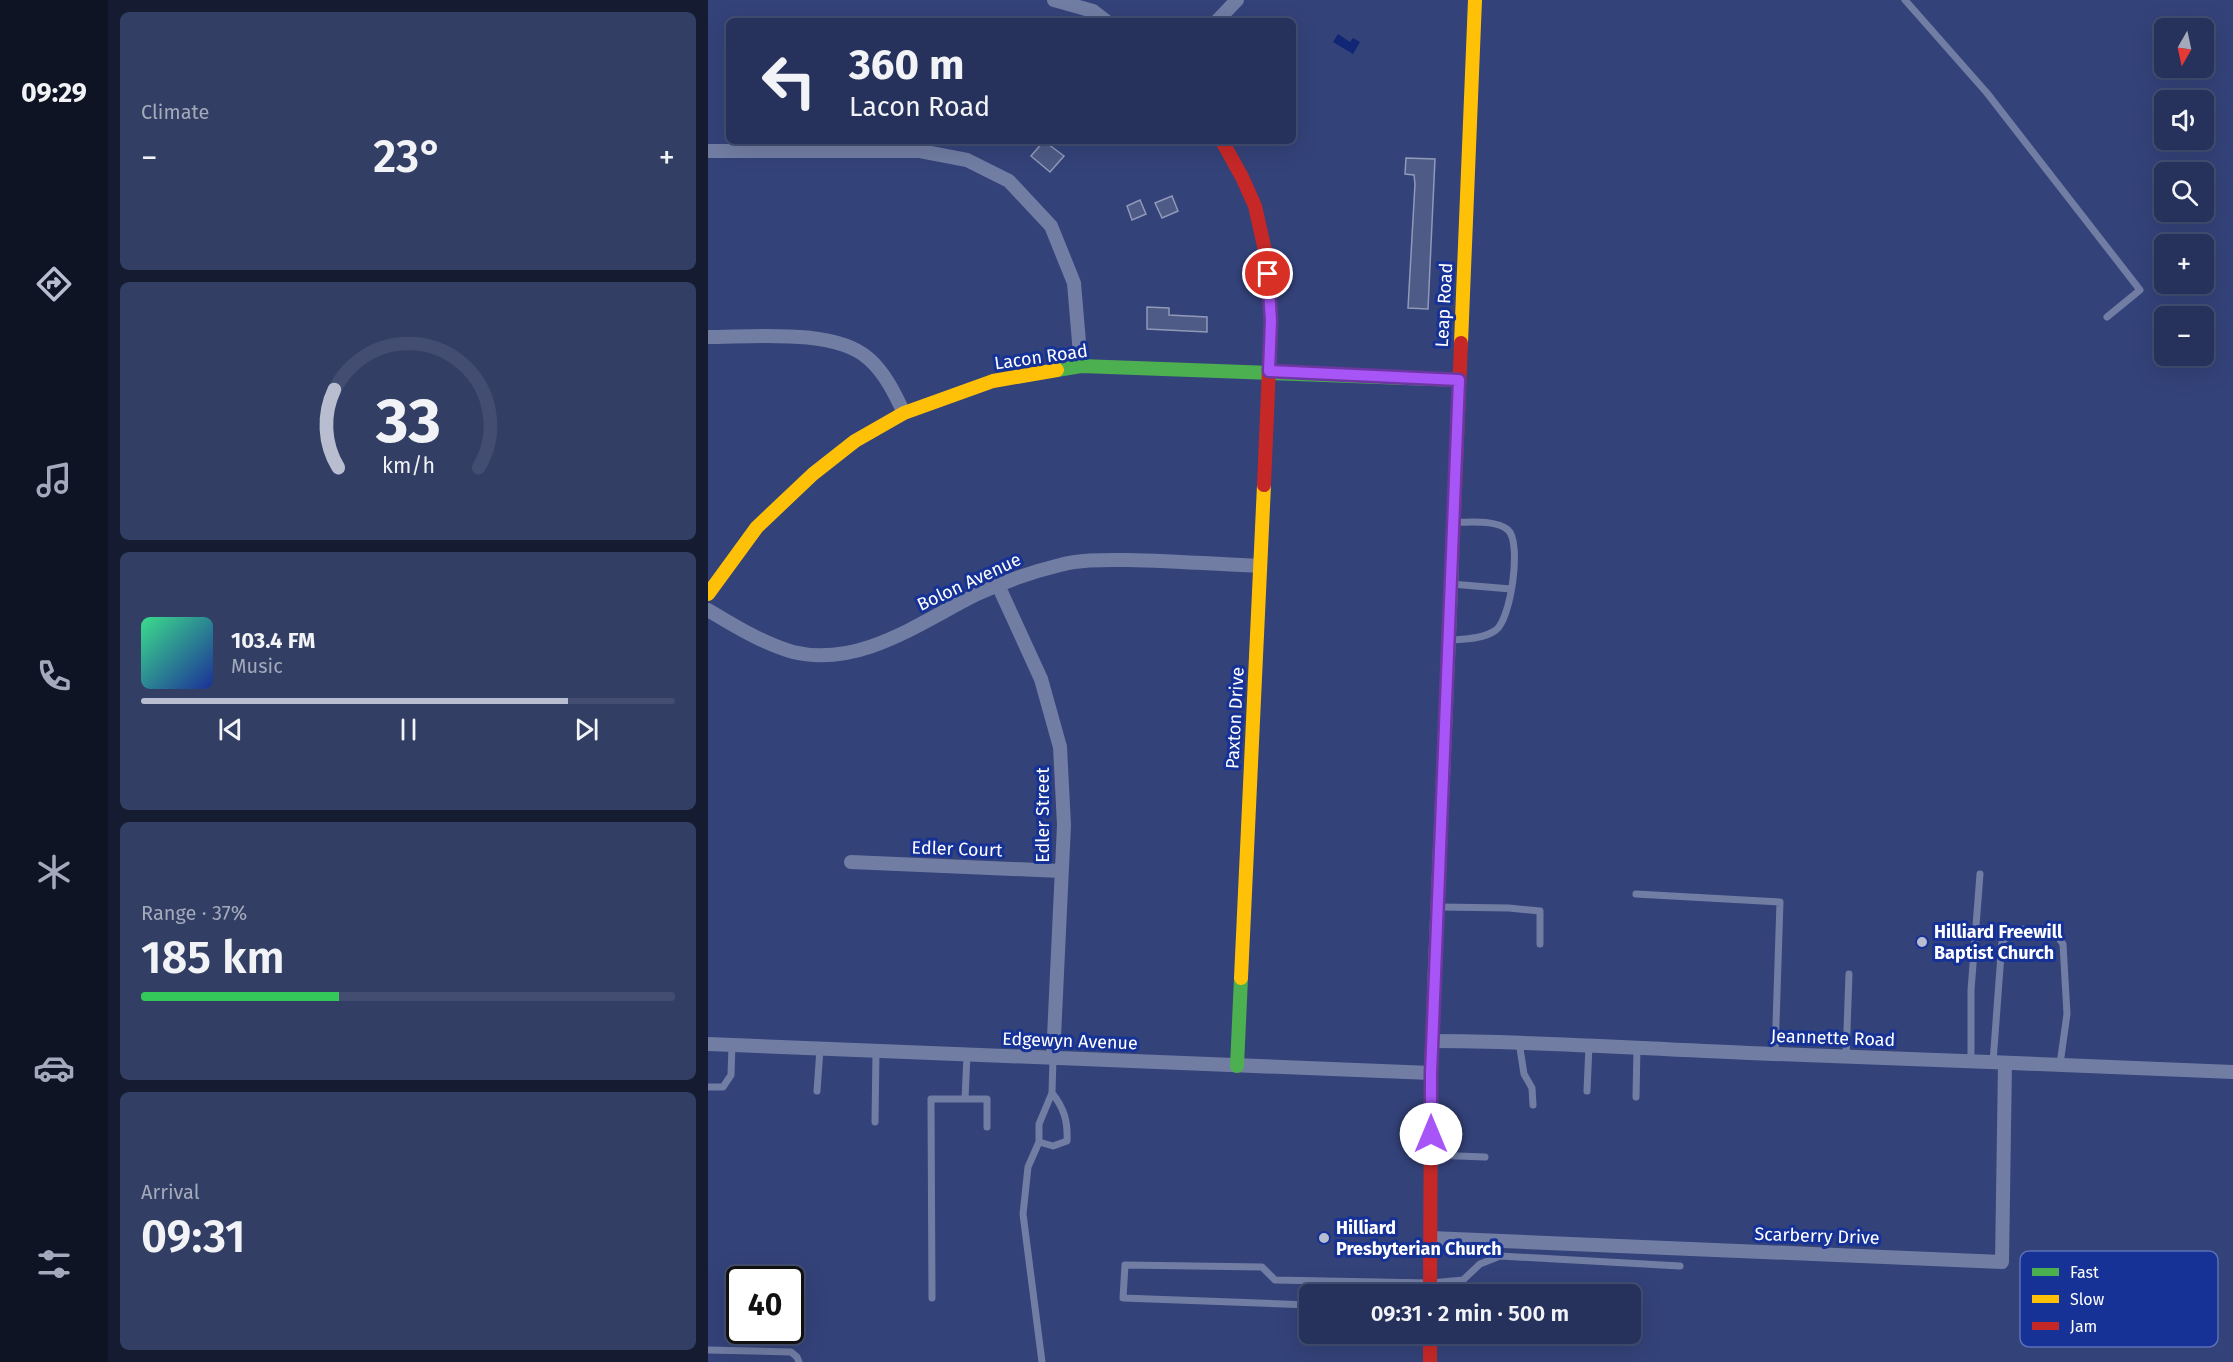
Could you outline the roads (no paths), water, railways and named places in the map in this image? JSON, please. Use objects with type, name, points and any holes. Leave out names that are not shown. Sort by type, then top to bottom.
[{"type":"street","points":[[1054,0],[1093,11],[1102,18]]},
{"type":"street","points":[[1220,18],[1237,0]]},
{"type":"street","name":"Leap Road","points":[[1430,1284],[1432,1041],[1475,0]]},
{"type":"street","name":"Paxton Drive","points":[[1224,144],[1234,160],[1258,216],[1268,274],[1271,321],[1238,1066]]},
{"type":"street","points":[[708,151],[920,151],[967,159],[1009,181],[1052,226],[1074,282],[1081,366]]},
{"type":"street","points":[[708,337],[795,338],[838,342],[869,358],[882,373],[903,413]]},
{"type":"street","name":"Lacon Road","points":[[708,594],[757,527],[813,474],[855,441],[903,413],[993,381],[1081,366],[1269,371],[1459,380]]},
{"type":"street","name":"Bolon Avenue","points":[[708,610],[745,631],[793,651],[822,655],[851,653],[903,633],[998,585],[1063,564],[1095,560],[1259,566]]},
{"type":"street","name":"Edler Street","points":[[998,585],[1041,679],[1060,747],[1064,825],[1053,1058]]},
{"type":"street","name":"Edler Court","points":[[851,862],[1061,871]]},
{"type":"street","name":"Jeannette Road","points":[[1432,1041],[1519,1042],[2233,1072]]},
{"type":"street","name":"Edgewyn Avenue","points":[[708,1044],[1431,1073]]},
{"type":"street","name":"Scarberry Drive","points":[[1431,1238],[2002,1262],[1999,1063]]},
{"type":"street","points":[[1430,1344],[1430,1362]]},
{"type":"lane","points":[[1905,0],[1987,93],[2140,290],[2107,317]]},
{"type":"lane","points":[[1449,640],[1478,638],[1497,629],[1506,616],[1512,589],[1514,544],[1510,532],[1502,526],[1454,522]]},
{"type":"lane","points":[[1451,584],[1512,589]]},
{"type":"lane","points":[[1971,1062],[1971,990],[1980,874]]},
{"type":"lane","points":[[1636,894],[1780,902],[1775,1054]]},
{"type":"lane","points":[[1438,906],[1540,911],[1540,944]]},
{"type":"lane","points":[[1999,1063],[2002,941],[2022,929],[2054,932],[2064,944],[2067,1014],[2060,1064]]},
{"type":"lane","points":[[1846,1057],[1849,974]]},
{"type":"lane","points":[[1519,1042],[1524,1074],[1532,1088],[1533,1105]]},
{"type":"lane","points":[[708,1087],[723,1087],[731,1075],[732,1045]]},
{"type":"lane","points":[[1587,1091],[1589,1045]]},
{"type":"lane","points":[[1636,1097],[1637,1047]]},
{"type":"lane","points":[[817,1091],[820,1049]]},
{"type":"lane","points":[[875,1122],[876,1051]]},
{"type":"lane","points":[[965,1099],[967,1055]]},
{"type":"lane","points":[[1042,1362],[1023,1214],[1028,1167],[1039,1142],[1038,1124],[1052,1093],[1053,1058]]},
{"type":"lane","points":[[1039,1142],[1053,1146],[1067,1141],[1068,1126],[1063,1107],[1052,1093]]},
{"type":"lane","points":[[932,1298],[931,1100],[987,1100],[987,1127]]},
{"type":"lane","points":[[1431,1155],[1485,1158]]},
{"type":"lane","points":[[1448,1284],[1463,1280],[1480,1264],[1500,1256],[1680,1266]]},
{"type":"lane","points":[[1299,1305],[1123,1298],[1125,1265],[1262,1268],[1275,1280],[1377,1284]]},
{"type":"lane","points":[[708,1350],[791,1352],[799,1362]]},
{"type":"place","name":"Hilliard Freewill Baptist Church","points":[[1922,942]]},
{"type":"place","name":"Hilliard Presbyterian Church","points":[[1324,1238]]}]
